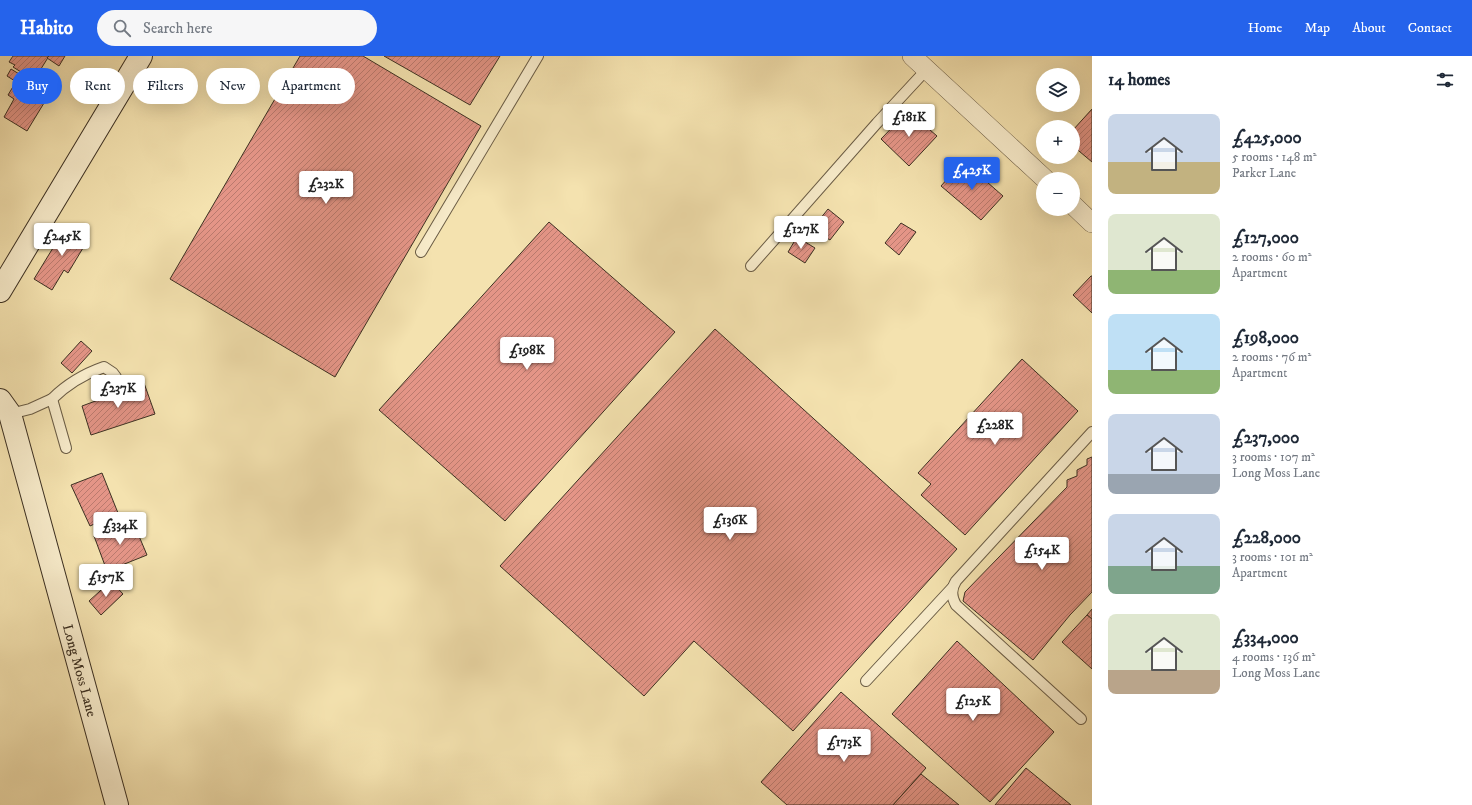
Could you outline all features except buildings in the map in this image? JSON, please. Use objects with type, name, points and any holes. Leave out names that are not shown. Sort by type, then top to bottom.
[{"type":"street","points":[[0,291],[140,56]]},
{"type":"street","points":[[912,56],[1037,172]]},
{"type":"street","points":[[1080,212],[1092,223]]},
{"type":"street","name":"Long Moss Lane","points":[[5,407],[117,805]]},
{"type":"lane","points":[[421,252],[538,56]]},
{"type":"lane","points":[[751,266],[877,123],[927,70]]},
{"type":"lane","points":[[5,407],[30,409],[52,399],[61,390],[89,372],[104,367],[113,372],[116,377]]},
{"type":"lane","points":[[52,399],[66,448]]},
{"type":"lane","points":[[866,681],[953,587],[956,581],[1092,432]]},
{"type":"lane","points":[[953,587],[952,596],[956,604],[1081,719]]}]
